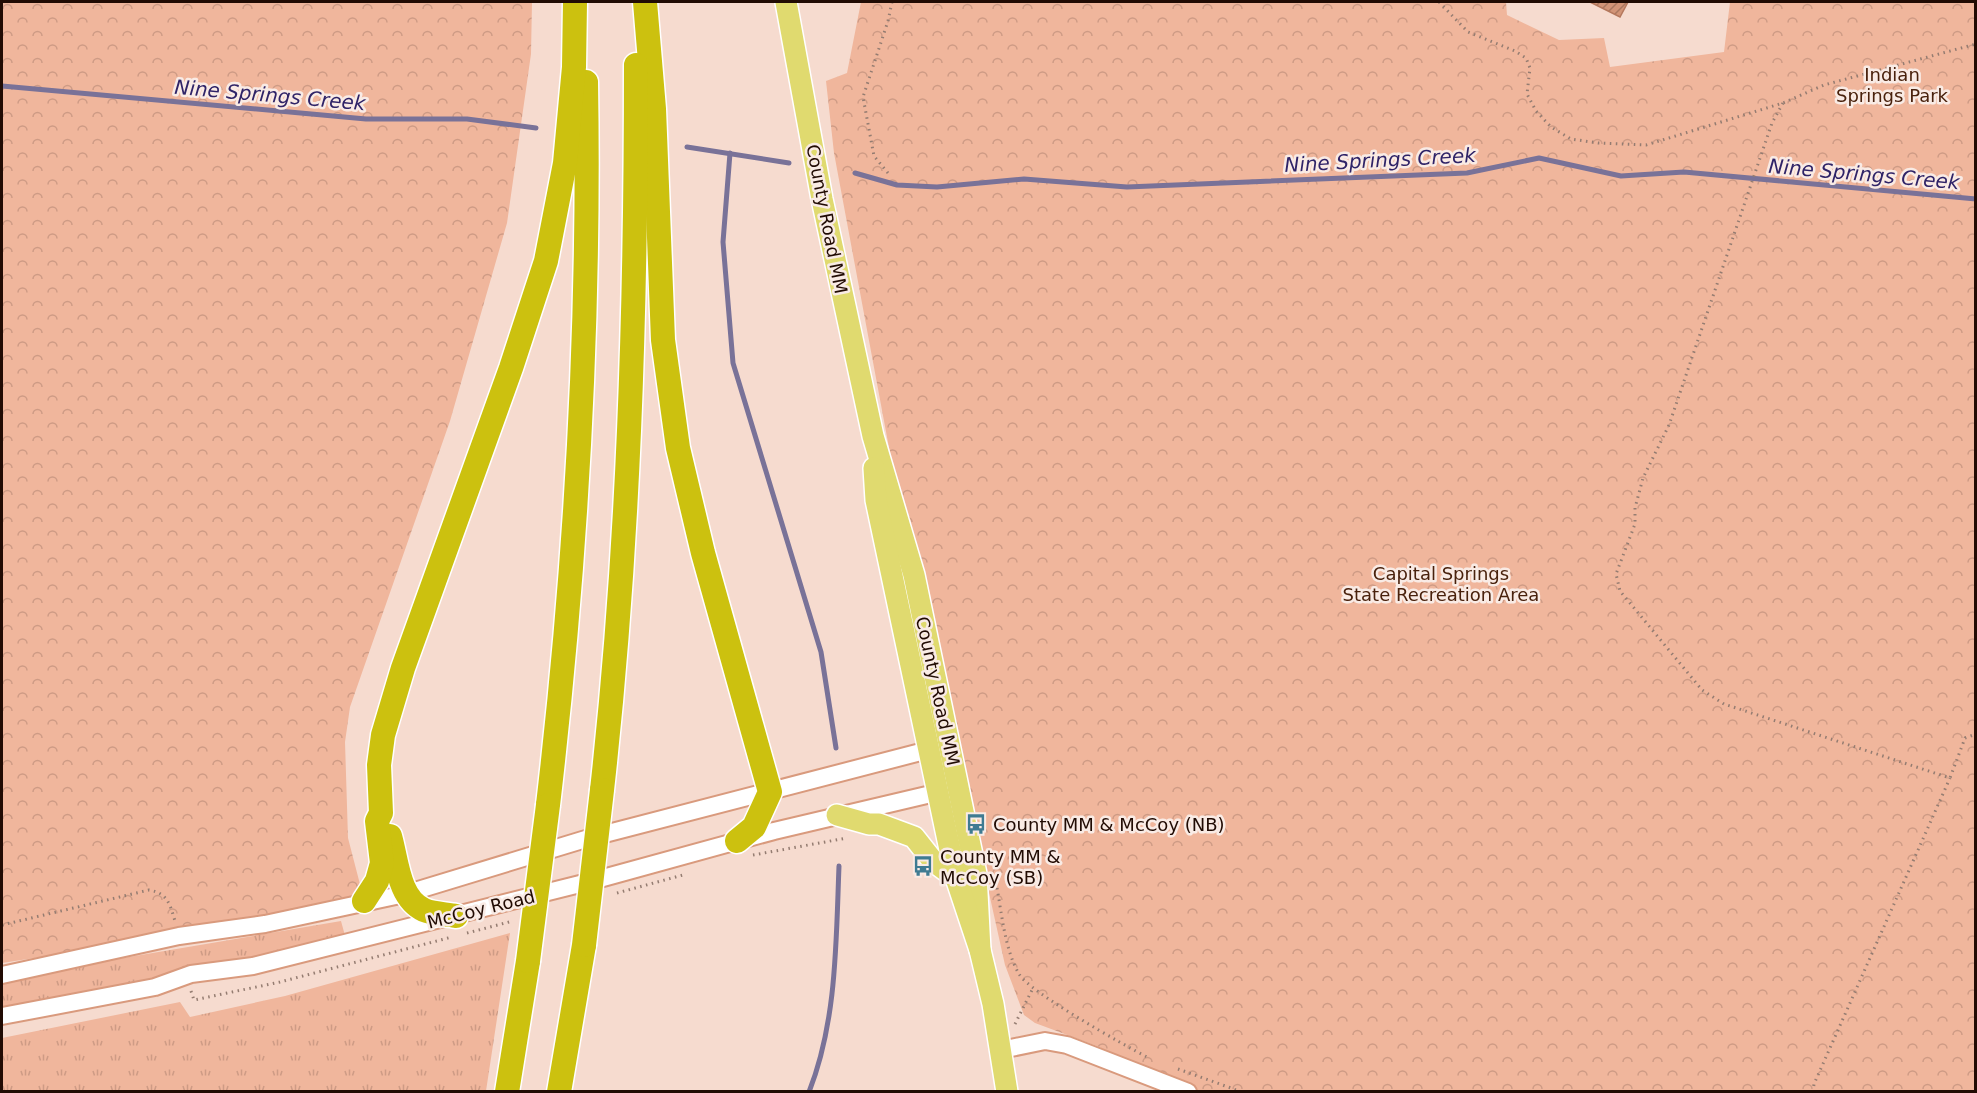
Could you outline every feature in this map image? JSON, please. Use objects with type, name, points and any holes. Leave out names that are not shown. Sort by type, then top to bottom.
[{"type":"highway","points":[[364,901],[377,881],[382,863],[377,821],[381,813],[379,765],[383,735],[403,668],[511,368],[546,261],[565,163],[574,67],[575,2]]},
{"type":"highway","points":[[507,1092],[528,961],[548,805],[568,610],[582,374],[588,193],[585,2]]},
{"type":"highway","points":[[559,1092],[584,945],[624,565],[636,218],[636,2]]},
{"type":"highway","points":[[645,2],[654,109],[663,340],[678,448],[703,553],[770,792],[754,827],[737,841]]},
{"type":"highway","points":[[381,813],[386,820],[405,894],[412,903],[425,910],[456,916]]},
{"type":"main road","name":"County Road MM","points":[[786,2],[822,199],[873,436],[876,500],[940,747],[958,789],[976,874],[980,950]]},
{"type":"main road","name":"County Road MM","points":[[940,747],[937,791],[956,878],[980,950],[1002,1050],[1007,1092]]},
{"type":"main road","points":[[837,815],[879,824],[914,837],[933,861],[956,878]]},
{"type":"street","name":"McCoy Road","points":[[2,975],[179,936],[265,924],[405,894],[589,838],[940,747]]},
{"type":"street","name":"McCoy Road","points":[[2,1016],[155,987],[191,974],[253,966],[456,916],[737,841],[819,822],[837,815],[937,791],[958,789]]},
{"type":"street","points":[[1002,1050],[1045,1041],[1066,1046],[1188,1092]]},
{"type":"path","points":[[888,173],[874,156],[863,97],[892,2]]},
{"type":"path","points":[[1439,2],[1468,32],[1515,51],[1526,58],[1530,68],[1527,94],[1536,111],[1551,127],[1571,139],[1598,143],[1646,144],[1783,103],[1824,84],[1976,44]]},
{"type":"path","points":[[1783,103],[1772,123],[1669,425],[1643,478],[1635,508],[1635,524],[1616,574],[1620,591],[1702,690],[1725,704],[1950,778]]},
{"type":"path","points":[[1813,1092],[1814,1084],[1950,778],[1965,738],[1976,734]]},
{"type":"path","points":[[995,880],[1013,960],[1019,975],[1033,987],[1114,1040],[1150,1058]]},
{"type":"path","points":[[1002,1050],[1033,987]]},
{"type":"path","points":[[1168,1066],[1242,1092]]},
{"type":"green space","points":[[2,2],[532,2],[531,54],[507,223],[450,421],[350,707],[345,742],[348,838],[362,892],[354,898],[131,943],[2,963]]},
{"type":"green space","name":"Capital Springs State Recreation Area","points":[[861,2],[1506,2],[1507,15],[1559,40],[1604,38],[1610,67],[1724,52],[1730,2],[1975,2],[1975,1091],[1192,1091],[1097,1046],[1035,1023],[1024,1015],[1005,965],[938,663],[898,496],[834,153],[826,81],[847,73]]},
{"type":"green space","points":[[341,921],[347,943],[2,1015],[2,982],[64,968]]},
{"type":"green space","points":[[510,933],[486,1091],[2,1091],[2,1038],[180,1002],[190,1017],[285,996]]},
{"type":"building","points":[[1590,2],[1628,2],[1620,17]]},
{"type":"waterway","name":"Nine Springs Creek","points":[[2,86],[366,119],[467,119],[536,128]]},
{"type":"waterway","points":[[687,147],[789,163]]},
{"type":"waterway","points":[[730,153],[723,242],[733,363],[821,652],[836,748]]},
{"type":"waterway","name":"Nine Springs Creek","points":[[855,173],[897,185],[937,187],[1024,179],[1127,187],[1467,173],[1539,158],[1621,176],[1684,172],[1976,199]]},
{"type":"waterway","points":[[809,1092],[818,1065],[830,1009],[836,952],[839,866]]},
{"type":"place","name":"County MM & McCoy (NB)","points":[[976,824]]},
{"type":"place","name":"County MM & McCoy (SB)","points":[[923,866]]},
{"type":"park label","name":"Indian Springs Park","points":[[1892,84]]}]
